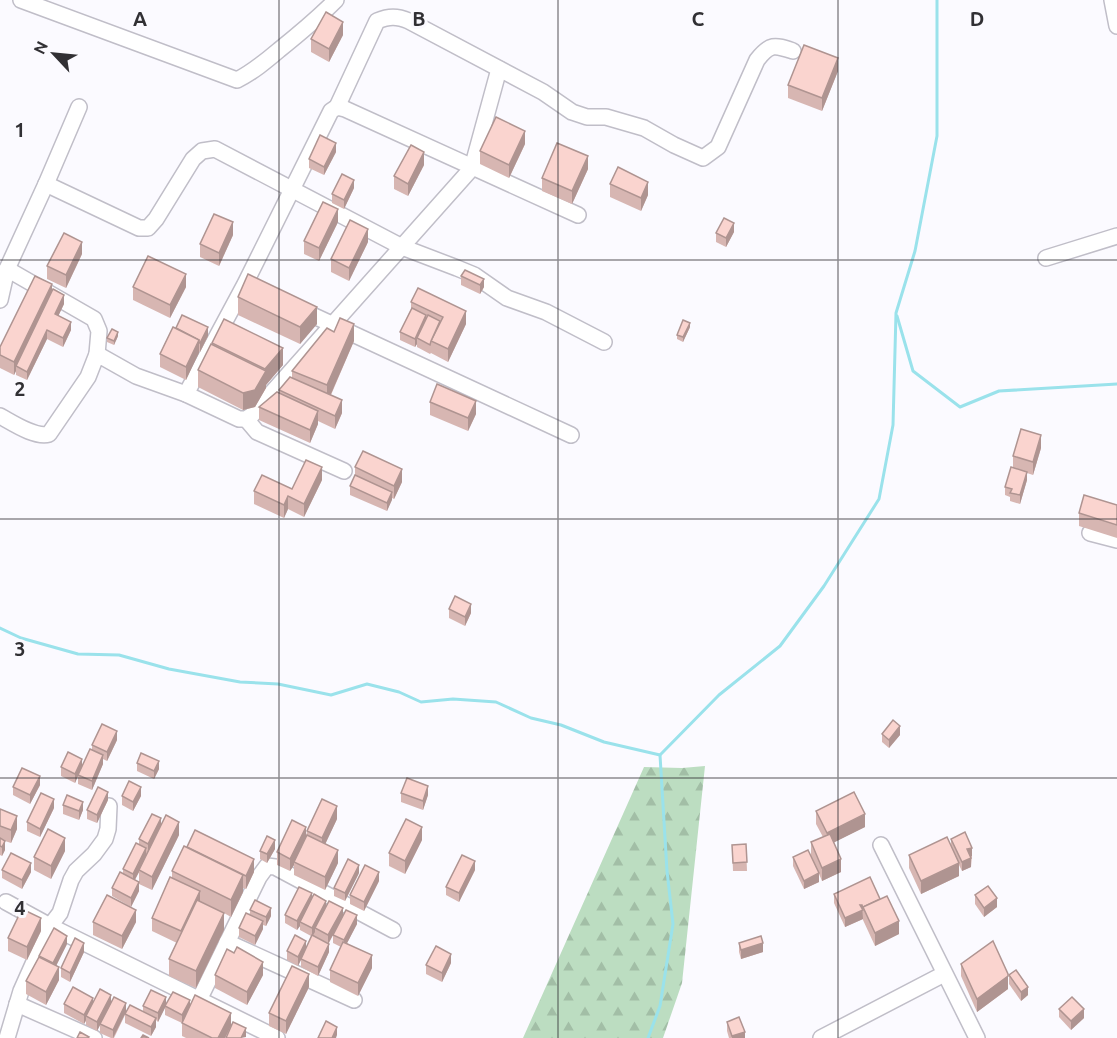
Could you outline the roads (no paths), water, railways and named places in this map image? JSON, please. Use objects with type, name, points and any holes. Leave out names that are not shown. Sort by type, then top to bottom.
[{"type":"street","points":[[21,0],[237,80],[251,73],[299,35],[336,0]]},
{"type":"street","points":[[1112,0],[1117,26]]},
{"type":"street","points":[[186,394],[249,286],[292,190],[331,111],[337,107],[377,21],[388,16],[398,16],[410,21],[543,92],[572,112],[588,117],[606,117],[644,128],[704,158],[718,147],[757,60],[765,49],[776,45],[793,51]]},
{"type":"street","points":[[97,354],[136,376],[186,394],[239,419],[252,415],[472,168],[499,69]]},
{"type":"street","points":[[0,300],[7,269],[79,107]]},
{"type":"street","points":[[337,107],[578,215]]},
{"type":"street","points":[[46,184],[140,228],[148,228],[193,159],[202,151],[215,149],[402,248],[474,275],[507,298],[546,312],[604,342]]},
{"type":"street","points":[[1046,258],[1117,236]]},
{"type":"street","points":[[0,416],[35,434],[43,436],[49,434],[88,377],[97,354],[99,330],[94,319],[7,269]]},
{"type":"street","points":[[284,302],[571,435]]},
{"type":"street","points":[[246,418],[257,432],[344,471]]},
{"type":"street","points":[[1090,533],[1117,540]]},
{"type":"street","points":[[7,1038],[21,991],[50,926],[60,913],[71,880],[76,871],[94,854],[105,839],[109,806]]},
{"type":"street","points":[[881,845],[977,1038]]},
{"type":"street","points":[[199,999],[259,877],[267,866],[275,867],[393,930]]},
{"type":"street","points":[[6,902],[277,1038]]},
{"type":"street","points":[[227,942],[354,1000]]},
{"type":"street","points":[[821,1038],[944,974]]},
{"type":"street","points":[[17,1005],[94,1038]]},
{"type":"waterway","points":[[648,1038],[660,1006],[673,924],[667,871],[660,755],[719,695],[780,646],[824,586],[879,499],[893,425],[896,313],[915,251],[937,136],[937,0]]},
{"type":"waterway","points":[[897,316],[913,371],[960,407],[999,391],[1117,384]]},
{"type":"waterway","points":[[0,628],[21,638],[78,654],[119,655],[169,669],[240,682],[278,684],[331,695],[367,684],[399,692],[421,702],[453,699],[496,702],[531,718],[561,725],[604,742],[660,755]]}]
